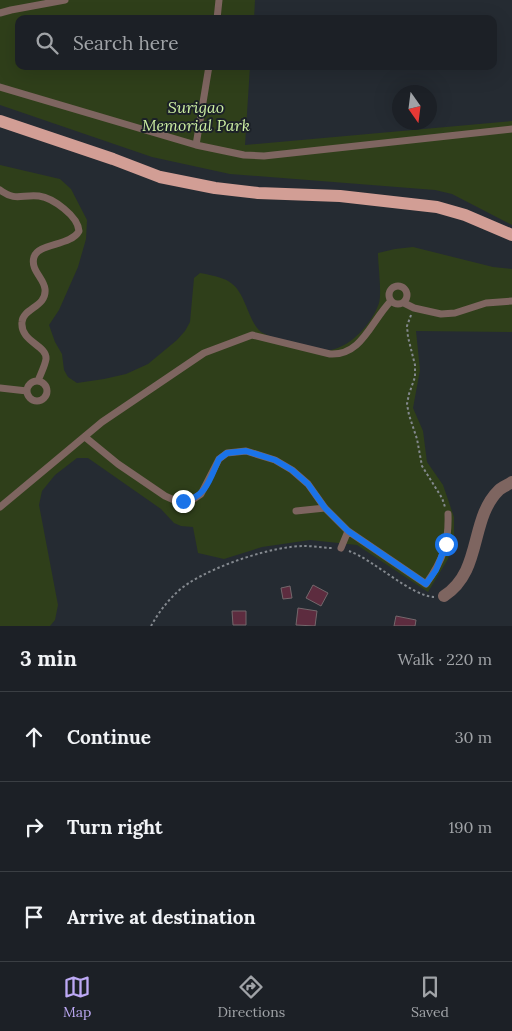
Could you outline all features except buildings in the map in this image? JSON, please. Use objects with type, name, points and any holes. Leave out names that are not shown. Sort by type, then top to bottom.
[{"type":"main road","points":[[0,121],[160,177],[215,188],[258,193],[340,196],[437,207],[465,215],[512,235]]},
{"type":"street","points":[[444,596],[454,589],[464,576],[475,549],[490,500],[500,489],[512,482]]},
{"type":"lane","points":[[0,13],[65,0]]},
{"type":"lane","points":[[217,15],[219,0]]},
{"type":"lane","points":[[196,145],[208,70]]},
{"type":"lane","points":[[0,87],[196,145],[234,154],[264,156],[512,129]]},
{"type":"lane","points":[[0,190],[18,198],[35,196],[46,199],[70,213],[79,228],[77,235],[41,250],[34,255],[35,269],[45,286],[45,294],[41,302],[24,317],[21,323],[25,336],[40,348],[45,355],[46,360],[38,381]]},
{"type":"lane","points":[[0,507],[113,414],[197,358],[252,335],[272,338],[330,354],[347,352],[359,343],[391,301],[390,292],[394,288],[400,286],[407,292],[407,298],[404,303]]},
{"type":"lane","points":[[391,301],[441,314],[456,312],[486,303],[512,301]]},
{"type":"lane","points":[[38,381],[44,384],[47,390],[43,399],[34,401],[29,397],[27,391],[32,382],[38,381]]},
{"type":"lane","points":[[0,388],[27,391]]},
{"type":"lane","points":[[85,437],[118,464],[165,496],[174,500],[183,501],[196,498],[204,490],[219,459],[227,453],[246,451],[275,460],[292,470],[308,484],[325,508],[348,531],[426,584],[436,570],[446,544],[448,514]]},
{"type":"lane","points":[[296,511],[325,508]]},
{"type":"lane","points":[[341,548],[348,531]]},
{"type":"path","points":[[414,308],[407,326],[415,365],[415,377],[407,404],[422,466],[442,498],[448,514]]},
{"type":"path","points":[[151,626],[170,600],[188,584],[214,570],[257,554],[304,546],[341,548],[351,551],[428,597],[444,596]]},
{"type":"green space","name":"Surigao Memorial Park","points":[[0,0],[255,0],[254,15],[15,15],[15,70],[250,70],[245,145],[412,130],[437,130],[437,128],[512,121],[512,225],[452,194],[435,190],[230,174],[152,157],[0,105]]},
{"type":"green space","points":[[0,165],[60,179],[71,189],[87,220],[86,239],[78,267],[59,310],[49,325],[62,354],[64,370],[68,377],[77,383],[126,374],[148,364],[177,340],[190,322],[194,278],[200,273],[219,277],[237,288],[253,321],[261,332],[269,336],[317,349],[331,350],[347,344],[361,332],[376,310],[380,293],[378,253],[413,247],[493,267],[512,269],[512,332],[416,331],[420,370],[413,408],[423,431],[427,462],[443,485],[454,517],[454,535],[448,559],[428,592],[357,545],[310,540],[262,547],[224,559],[198,553],[193,527],[174,523],[161,509],[88,458],[77,458],[55,475],[42,491],[39,505],[58,605],[55,620],[50,626],[0,626]]},
{"type":"route","points":[[183,501],[192,500],[201,494],[219,459],[227,453],[246,451],[275,460],[292,470],[308,484],[325,508],[348,531],[426,584],[436,570],[446,544]]}]
